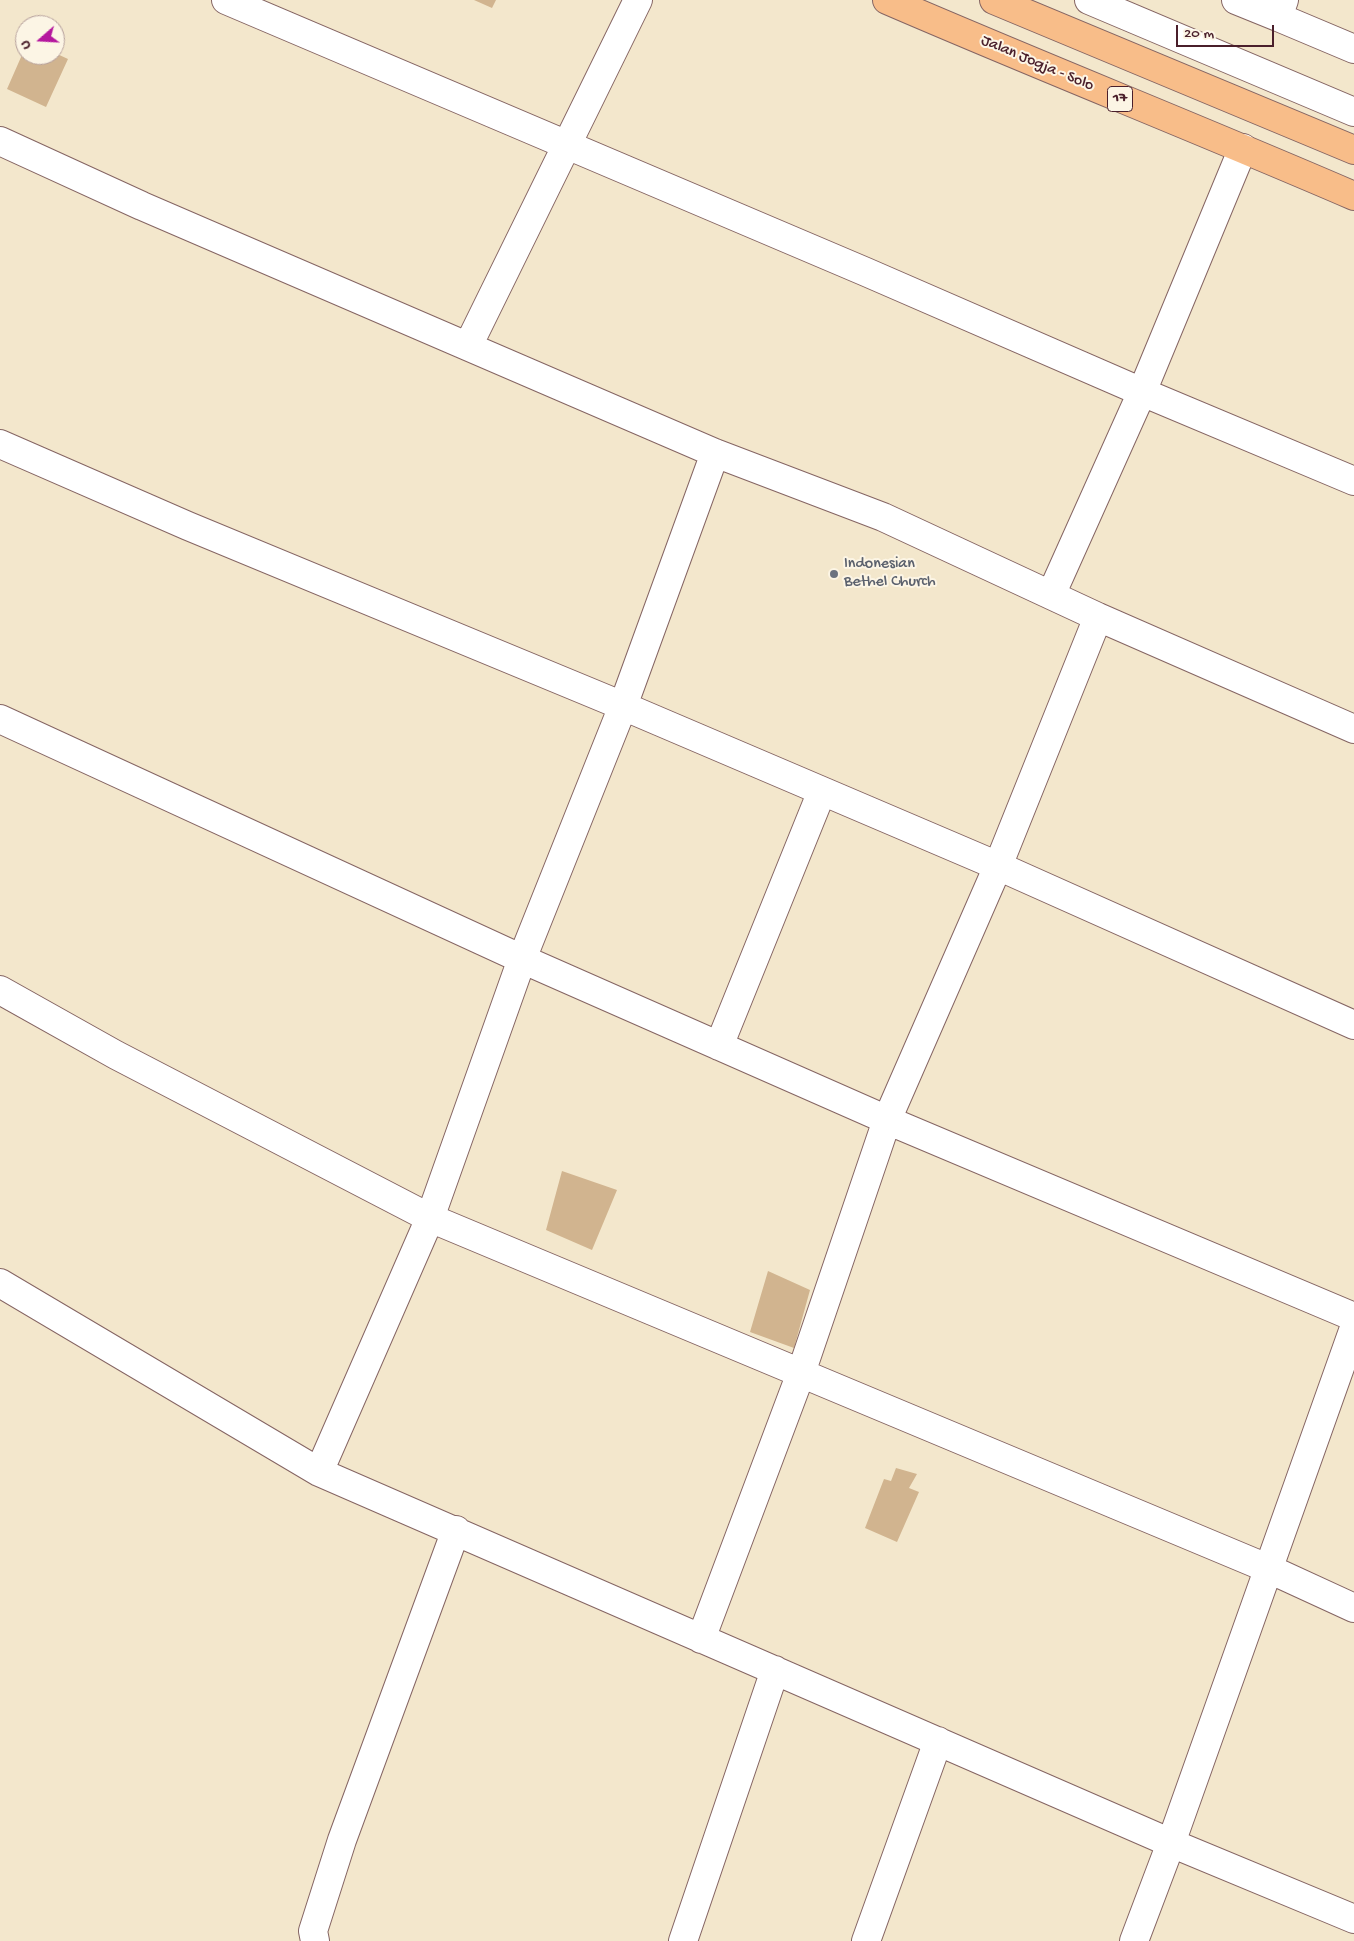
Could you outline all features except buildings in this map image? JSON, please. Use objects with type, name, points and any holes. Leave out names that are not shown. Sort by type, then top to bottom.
[{"type":"highway","name":"Jalan Jogja - Solo","points":[[887,0],[1069,79],[1243,148],[1354,196]]},
{"type":"highway","points":[[994,0],[1354,150]]},
{"type":"street","points":[[226,0],[866,272],[1142,392],[1354,480]]},
{"type":"street","points":[[468,346],[568,146],[638,0]]},
{"type":"street","points":[[1089,0],[1354,112]]},
{"type":"street","points":[[1236,0],[1281,9],[1354,49]]},
{"type":"street","points":[[0,141],[142,206],[714,453],[883,517],[1098,617],[1354,729]]},
{"type":"street","points":[[1051,595],[1142,392],[1243,148]]},
{"type":"street","points":[[0,444],[188,526],[822,790],[998,866],[1354,1025]]},
{"type":"street","points":[[319,1472],[430,1218],[522,959],[623,706],[714,453]]},
{"type":"street","points":[[701,1639],[801,1373],[887,1120],[998,866],[1098,617]]},
{"type":"street","points":[[0,719],[522,959],[887,1120],[1354,1317]]},
{"type":"street","points":[[719,1046],[822,790]]},
{"type":"street","points":[[0,990],[116,1054],[430,1218],[1267,1568],[1354,1608]]},
{"type":"street","points":[[0,1283],[319,1472],[456,1530],[701,1639],[1171,1843],[1354,1919]]},
{"type":"street","points":[[1134,1941],[1171,1843],[1267,1568],[1354,1328]]},
{"type":"street","points":[[315,1941],[313,1931],[342,1840],[456,1530]]},
{"type":"street","points":[[682,1941],[775,1670]]},
{"type":"street","points":[[866,1941],[938,1741]]},
{"type":"place","name":"Indonesian Bethel Church","points":[[834,574]]}]
